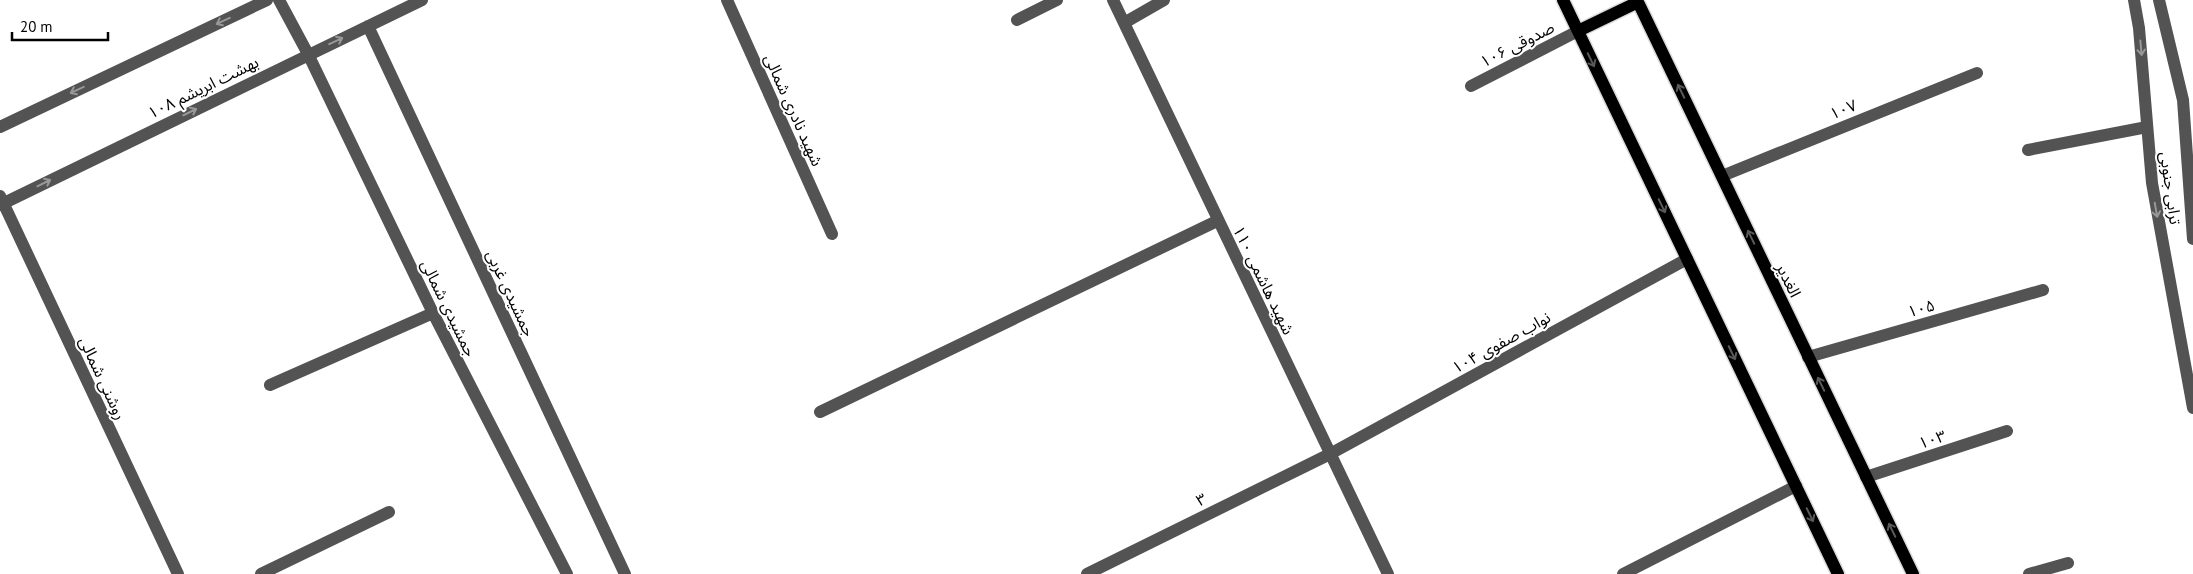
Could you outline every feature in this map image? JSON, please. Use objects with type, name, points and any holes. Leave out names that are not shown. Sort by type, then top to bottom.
[{"type":"main road","points":[[1563,0],[1838,574]]},
{"type":"main road","points":[[1578,32],[1639,1]]},
{"type":"main road","name":"الغدیر","points":[[1639,1],[1913,574]]},
{"type":"street","points":[[0,127],[267,0]]},
{"type":"street","name":"جمشیدی شمالی","points":[[279,0],[308,54],[433,313],[567,574]]},
{"type":"street","name":"بهشت ابریشم ۱۰۸","points":[[1,201],[422,0]]},
{"type":"street","name":"شهید نادری شمالی","points":[[727,0],[832,234]]},
{"type":"street","points":[[1017,20],[1057,0]]},
{"type":"street","name":"شهید هاشمی ۱۱۰","points":[[1112,0],[1388,574]]},
{"type":"street","points":[[1124,23],[1164,0]]},
{"type":"street","name":"ترابی جنوبی","points":[[2134,0],[2139,28],[2152,183],[2193,408]]},
{"type":"street","name":"ترابی جنوبی","points":[[2159,0],[2188,100],[2193,239]]},
{"type":"street","name":"جمشیدی غربی","points":[[368,26],[625,574]]},
{"type":"street","name":"صدوقی ۱۰۶","points":[[1471,86],[1578,32]]},
{"type":"street","name":"۱۰۷","points":[[1722,176],[1977,73]]},
{"type":"street","points":[[2028,150],[2147,127]]},
{"type":"street","name":"روشنی شمالی","points":[[1,201],[178,574]]},
{"type":"street","points":[[820,412],[1217,221]]},
{"type":"street","name":"نواب صفوی ۱۰۴","points":[[1330,454],[1687,259]]},
{"type":"street","name":"۱۰۵","points":[[1808,357],[2043,290]]},
{"type":"street","points":[[270,385],[433,313]]},
{"type":"street","name":"۱۰۳","points":[[1866,477],[2007,431]]},
{"type":"street","name":"۳","points":[[1087,574],[1330,454]]},
{"type":"street","points":[[1623,574],[1796,486]]},
{"type":"street","points":[[261,574],[389,512]]},
{"type":"street","points":[[2029,574],[2068,563]]}]
